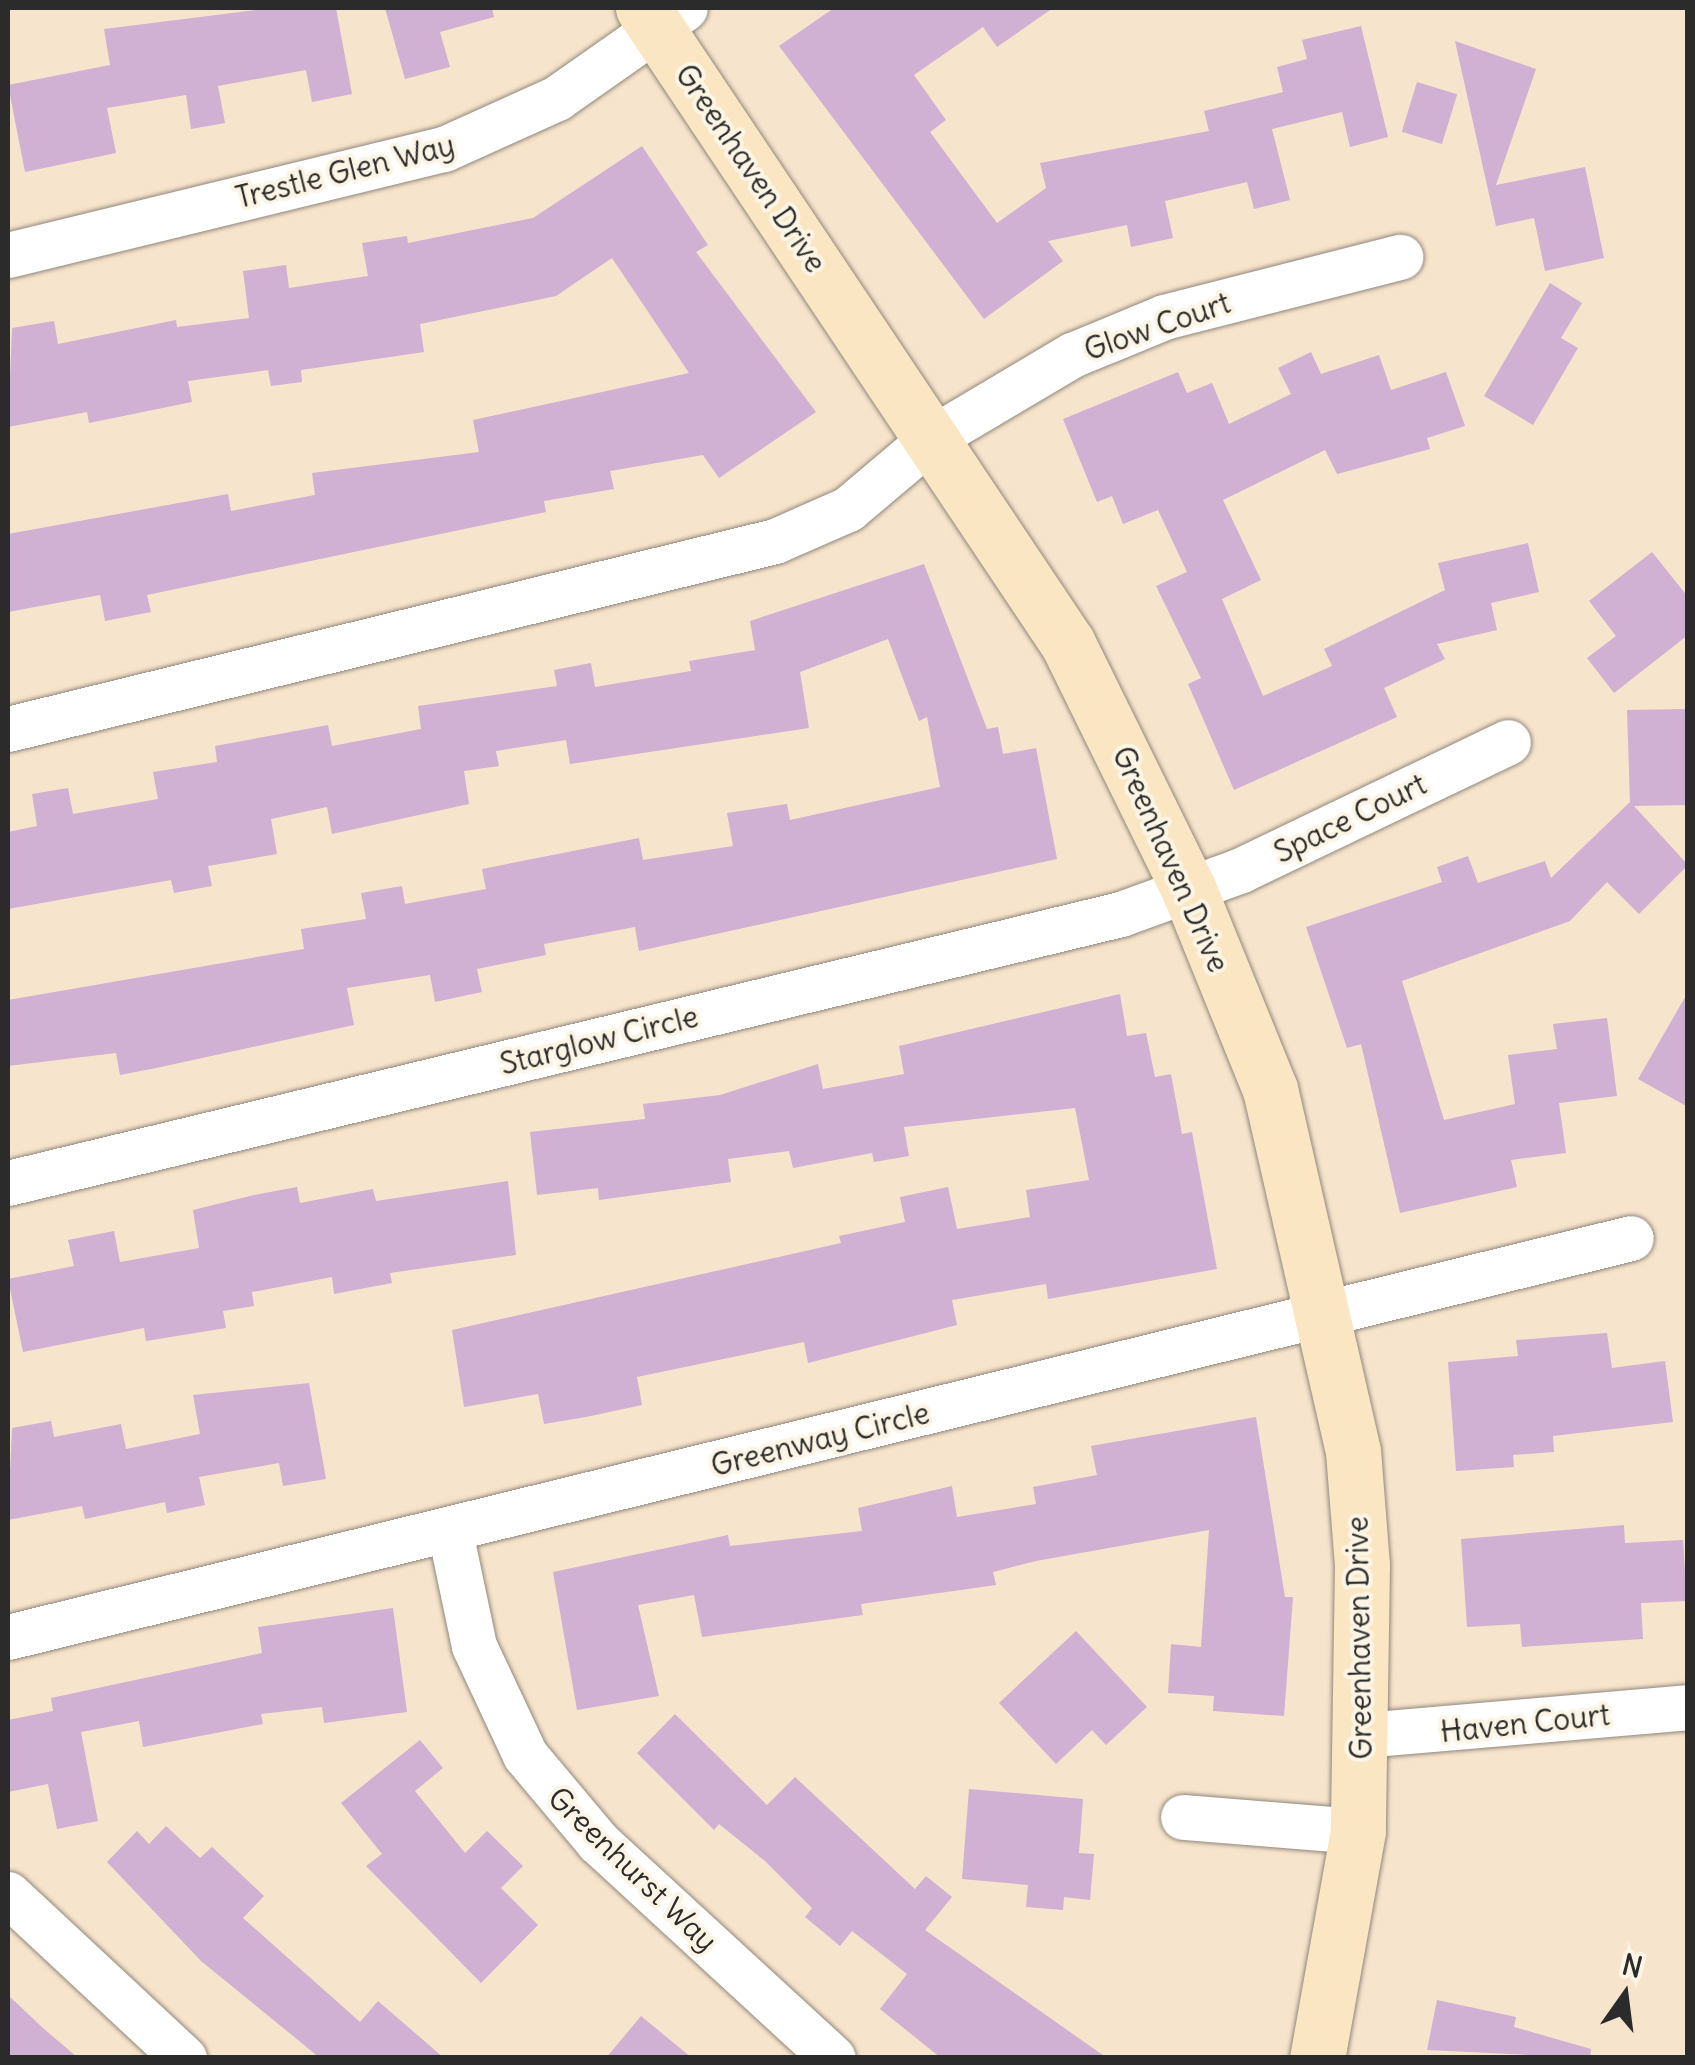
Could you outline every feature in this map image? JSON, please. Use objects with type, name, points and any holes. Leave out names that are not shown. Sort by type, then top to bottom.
[{"type":"street","name":"Trestle Glen Way","points":[[8,255],[444,149],[556,98],[661,14]]},
{"type":"street","name":"Greenhaven Drive","points":[[661,14],[1068,644],[1189,890],[1270,1089],[1325,1311],[1353,1451],[1363,1734],[1358,1831],[1317,2058]]},
{"type":"street","name":"Glow Court","points":[[932,438],[1072,355],[1164,317],[1400,257]]},
{"type":"street","points":[[8,729],[759,546],[848,509],[932,438]]},
{"type":"street","name":"Space Court","points":[[1189,890],[1508,742]]},
{"type":"street","name":"Starglow Circle","points":[[8,1183],[1121,914],[1189,890]]},
{"type":"street","name":"Greenway Circle","points":[[8,1637],[450,1532],[1325,1311],[1631,1238]]},
{"type":"street","name":"Greenhurst Way","points":[[450,1532],[474,1646],[525,1756],[598,1842],[833,2058]]},
{"type":"street","name":"Haven Court","points":[[1363,1734],[1688,1708]]},
{"type":"street","points":[[1184,1817],[1358,1831]]},
{"type":"street","points":[[8,1894],[184,2058]]},
{"type":"building","points":[[272,8],[336,8],[352,94],[312,102],[306,70],[218,86],[225,123],[191,129],[186,95],[107,108],[116,153],[25,172],[8,85],[110,65],[104,29]]},
{"type":"building","points":[[385,8],[492,8],[494,17],[440,32],[450,67],[405,79]]},
{"type":"building","points":[[834,8],[1053,8],[997,47],[983,27],[914,75],[946,120],[930,132],[997,223],[1046,188],[1040,163],[1209,131],[1204,111],[1283,92],[1277,67],[1307,59],[1302,40],[1361,26],[1388,137],[1350,147],[1342,112],[1272,129],[1290,200],[1254,209],[1247,182],[1165,201],[1173,238],[1131,247],[1127,225],[1048,241],[1063,261],[984,319],[779,46]]},
{"type":"building","points":[[1455,41],[1536,69],[1496,185],[1585,167],[1604,258],[1545,271],[1534,218],[1496,226]]},
{"type":"building","points":[[1417,82],[1457,94],[1442,144],[1402,132]]},
{"type":"building","points":[[642,146],[708,245],[696,252],[816,412],[719,478],[703,455],[610,471],[614,489],[544,501],[546,512],[147,595],[151,612],[105,621],[100,595],[8,612],[8,534],[228,494],[231,511],[315,495],[312,473],[479,452],[473,420],[689,373],[612,258],[556,296],[420,324],[424,352],[301,370],[302,382],[271,386],[268,370],[188,381],[192,402],[89,423],[87,412],[8,427],[12,328],[54,321],[58,344],[176,320],[177,327],[249,318],[243,271],[286,265],[289,288],[368,276],[362,243],[407,236],[408,243],[533,218]]},
{"type":"building","points":[[1550,283],[1582,303],[1561,338],[1578,348],[1533,425],[1484,396]]},
{"type":"building","points":[[1311,352],[1321,374],[1379,355],[1391,390],[1446,372],[1465,426],[1427,438],[1430,449],[1337,474],[1325,450],[1223,500],[1261,580],[1222,599],[1263,696],[1332,666],[1324,649],[1445,590],[1438,563],[1528,543],[1539,592],[1491,603],[1497,630],[1437,644],[1445,659],[1384,688],[1397,717],[1234,790],[1188,684],[1201,678],[1156,586],[1187,572],[1158,510],[1123,524],[1112,496],[1097,502],[1063,419],[1178,372],[1187,393],[1212,383],[1229,424],[1291,394],[1278,368]]},
{"type":"building","points":[[1652,552],[1688,597],[1688,635],[1614,693],[1587,658],[1616,636],[1589,601]]},
{"type":"building","points":[[924,564],[987,729],[998,727],[1003,754],[1036,748],[1057,859],[639,951],[635,927],[544,944],[546,955],[477,969],[482,992],[435,1002],[430,975],[347,988],[354,1025],[161,1067],[120,1075],[116,1053],[8,1066],[8,1000],[304,949],[301,929],[366,919],[361,893],[402,886],[405,904],[486,889],[482,869],[639,838],[643,860],[733,846],[727,813],[787,804],[790,820],[940,787],[927,717],[919,721],[888,639],[800,672],[809,728],[570,764],[566,740],[496,751],[499,766],[464,771],[469,804],[332,834],[327,807],[271,819],[277,854],[208,866],[212,886],[174,893],[171,880],[8,909],[8,832],[37,826],[32,794],[68,788],[73,814],[158,799],[153,772],[217,762],[215,746],[328,725],[332,746],[421,729],[418,706],[557,686],[554,670],[591,663],[595,687],[691,671],[689,661],[755,650],[750,621]]},
{"type":"building","points":[[1688,709],[1688,805],[1634,806],[1688,865],[1639,914],[1607,882],[1570,921],[1402,981],[1444,1120],[1515,1104],[1508,1055],[1557,1049],[1553,1024],[1607,1018],[1617,1096],[1559,1103],[1566,1153],[1511,1160],[1517,1187],[1400,1213],[1361,1044],[1347,1048],[1306,927],[1442,882],[1437,867],[1468,856],[1478,883],[1545,861],[1551,878],[1630,802],[1627,710]]},
{"type":"building","points":[[1688,992],[1688,1107],[1638,1079]]},
{"type":"building","points":[[1120,994],[1127,1036],[1146,1033],[1155,1077],[1171,1074],[1182,1134],[1192,1132],[1217,1269],[1048,1299],[1046,1284],[952,1300],[957,1325],[808,1363],[804,1342],[637,1377],[642,1405],[586,1417],[544,1424],[538,1394],[464,1407],[452,1330],[841,1243],[839,1236],[905,1222],[900,1197],[948,1187],[957,1229],[1030,1217],[1026,1190],[1089,1180],[1075,1108],[904,1127],[909,1156],[874,1162],[872,1153],[793,1168],[789,1151],[728,1159],[731,1182],[599,1200],[598,1188],[537,1195],[530,1132],[645,1119],[643,1104],[720,1095],[818,1064],[823,1089],[904,1074],[899,1046]]},
{"type":"building","points":[[508,1181],[516,1255],[390,1273],[392,1283],[334,1294],[332,1277],[252,1292],[254,1306],[223,1311],[226,1328],[146,1341],[144,1328],[23,1352],[8,1279],[74,1266],[68,1240],[114,1231],[120,1262],[199,1248],[193,1210],[254,1195],[297,1187],[300,1203],[373,1189],[376,1201]]},
{"type":"building","points":[[1607,1333],[1612,1368],[1665,1361],[1673,1422],[1553,1436],[1554,1452],[1513,1455],[1514,1467],[1456,1471],[1448,1362],[1518,1356],[1516,1340]]},
{"type":"building","points":[[309,1383],[326,1479],[283,1486],[279,1463],[199,1477],[205,1505],[167,1513],[165,1502],[85,1519],[82,1506],[8,1520],[12,1428],[51,1421],[54,1437],[121,1424],[126,1449],[200,1434],[193,1395]]},
{"type":"building","points":[[1256,1417],[1285,1597],[1293,1597],[1284,1716],[1213,1711],[1214,1696],[1168,1693],[1171,1644],[1201,1647],[1209,1530],[1036,1561],[993,1572],[996,1585],[861,1604],[863,1615],[702,1637],[694,1595],[638,1605],[659,1696],[577,1710],[553,1572],[728,1535],[730,1546],[862,1531],[858,1508],[952,1486],[957,1517],[1036,1504],[1033,1487],[1097,1475],[1091,1446]]},
{"type":"building","points":[[1624,1525],[1625,1543],[1683,1540],[1687,1601],[1641,1603],[1643,1639],[1522,1647],[1520,1624],[1467,1627],[1461,1539]]},
{"type":"building","points":[[393,1608],[407,1712],[324,1723],[322,1707],[261,1714],[263,1724],[143,1747],[139,1721],[81,1732],[98,1821],[57,1829],[48,1784],[8,1792],[8,1720],[53,1711],[51,1698],[262,1653],[258,1627]]},
{"type":"building","points":[[1076,1631],[1147,1707],[1106,1745],[1092,1730],[1056,1764],[999,1703]]},
{"type":"building","points":[[675,1714],[767,1805],[795,1777],[915,1889],[926,1876],[952,1897],[925,1930],[1107,2058],[941,2058],[880,2009],[907,1974],[852,1931],[840,1946],[805,1917],[812,1908],[765,1861],[719,1824],[714,1830],[637,1753]]},
{"type":"building","points":[[420,1740],[443,1768],[415,1791],[465,1853],[487,1831],[523,1866],[501,1888],[538,1925],[481,1983],[366,1866],[382,1854],[341,1803]]},
{"type":"building","points":[[969,1789],[1083,1799],[1079,1853],[1094,1854],[1090,1900],[1064,1897],[1063,1910],[1026,1907],[1028,1885],[962,1879]]},
{"type":"building","points":[[166,1826],[200,1858],[212,1847],[264,1896],[243,1918],[360,2022],[378,2001],[444,2058],[320,2058],[201,1961],[107,1862],[137,1831],[149,1844]]},
{"type":"building","points":[[8,1995],[43,2028],[78,2058],[8,2058]]},
{"type":"building","points":[[1437,2000],[1516,2017],[1514,2027],[1591,2049],[1590,2058],[1427,2050]]},
{"type":"building","points":[[641,2016],[692,2058],[606,2058]]}]
